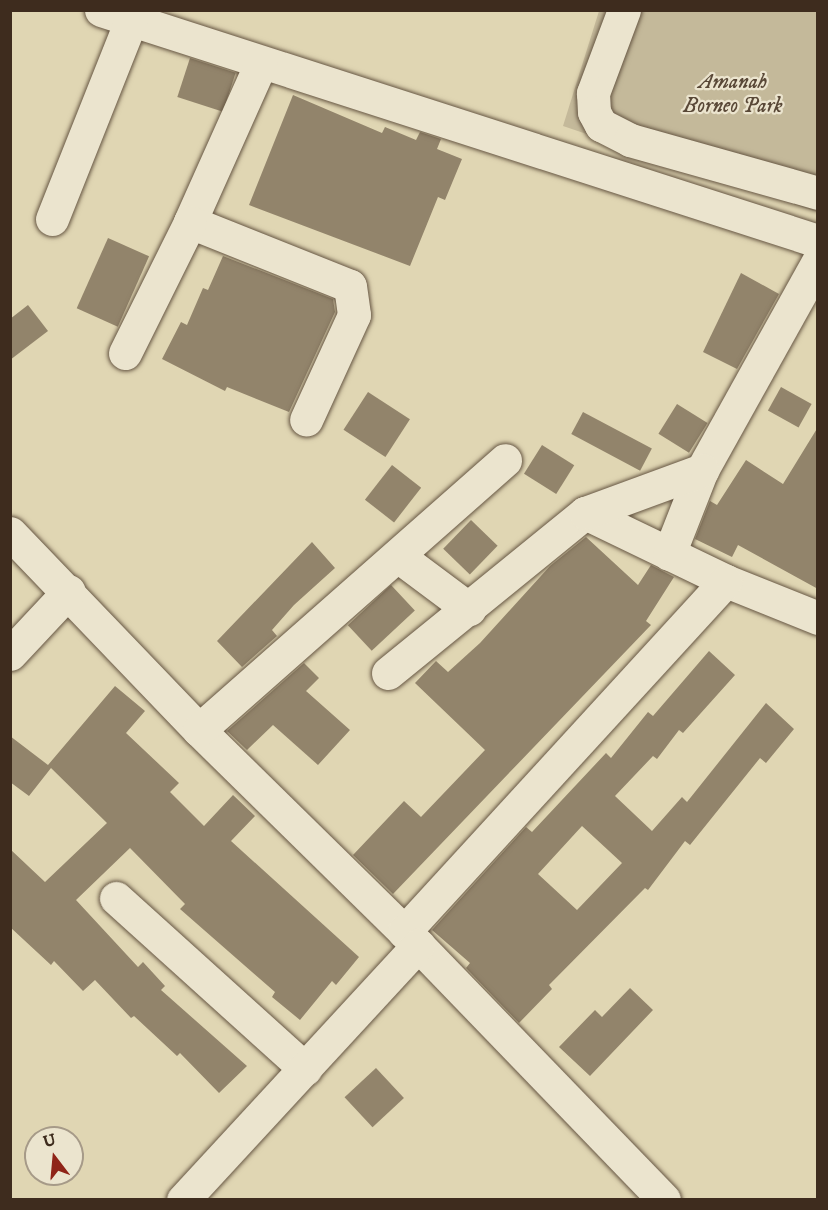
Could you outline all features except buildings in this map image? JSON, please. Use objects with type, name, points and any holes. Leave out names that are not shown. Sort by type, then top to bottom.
[{"type":"street","points":[[624,10],[593,93],[594,112],[600,124],[630,140],[818,193]]},
{"type":"street","points":[[52,219],[116,15],[818,241]]},
{"type":"street","points":[[125,353],[190,222],[261,63]]},
{"type":"street","points":[[190,222],[350,286],[354,315],[306,420]]},
{"type":"street","points":[[669,554],[702,470],[818,261]]},
{"type":"street","points":[[199,730],[505,459]]},
{"type":"street","points":[[388,674],[585,513],[702,470]]},
{"type":"street","points":[[585,513],[726,581],[818,618]]},
{"type":"street","points":[[10,533],[69,591],[199,730],[411,939],[664,1200]]},
{"type":"street","points":[[398,555],[469,609]]},
{"type":"street","points":[[183,1200],[305,1069],[411,939],[726,581]]},
{"type":"street","points":[[10,654],[69,591]]},
{"type":"street","points":[[116,898],[305,1069]]},
{"type":"green space","name":"Amanah Borneo Park","points":[[599,11],[817,11],[817,212],[563,126]]}]
